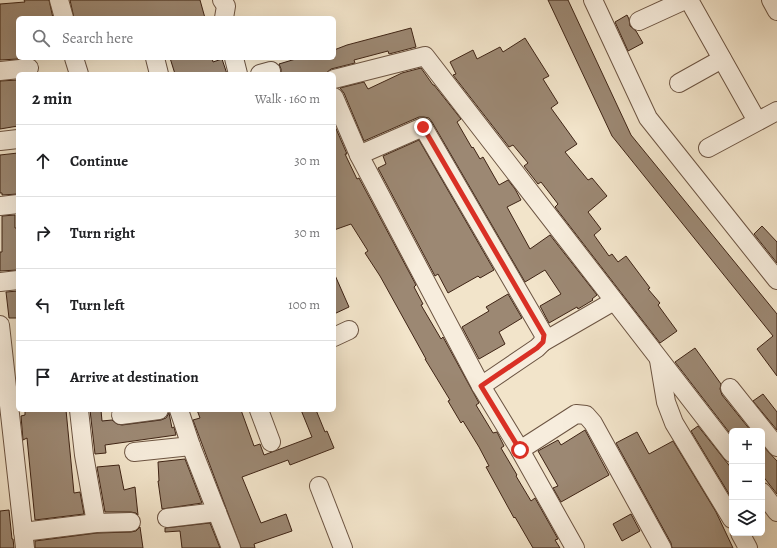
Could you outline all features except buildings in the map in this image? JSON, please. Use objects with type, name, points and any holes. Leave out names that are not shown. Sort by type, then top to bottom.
[{"type":"street","points":[[59,0],[63,16]]},
{"type":"street","points":[[222,0],[226,6],[224,16]]},
{"type":"street","points":[[593,0],[648,118],[777,280]]},
{"type":"street","points":[[639,22],[684,0]]},
{"type":"street","points":[[689,0],[757,122]]},
{"type":"street","points":[[771,0],[777,11]]},
{"type":"street","points":[[336,78],[425,56],[729,449]]},
{"type":"street","points":[[679,83],[722,59]]},
{"type":"street","points":[[156,60],[158,72]]},
{"type":"street","points":[[234,60],[238,72]]},
{"type":"street","points":[[0,71],[29,68]]},
{"type":"street","points":[[336,102],[359,155],[481,386],[520,450],[575,548]]},
{"type":"street","points":[[708,148],[777,111]]},
{"type":"street","points":[[359,155],[423,127],[544,335],[543,342]]},
{"type":"street","points":[[0,141],[16,139]]},
{"type":"street","points":[[0,206],[16,204]]},
{"type":"street","points":[[0,282],[16,280]]},
{"type":"street","points":[[481,386],[537,348],[543,342],[614,301]]},
{"type":"street","points":[[0,325],[10,352],[24,540],[96,523],[132,522]]},
{"type":"street","points":[[658,358],[666,402],[674,423],[729,514]]},
{"type":"street","points":[[730,388],[777,447]]},
{"type":"street","points":[[79,412],[84,455],[96,523]]},
{"type":"street","points":[[121,416],[146,412]]},
{"type":"street","points":[[180,412],[191,446],[231,548]]},
{"type":"street","points":[[260,412],[271,442]]},
{"type":"street","points":[[520,450],[576,414],[586,415],[593,423],[662,548]]},
{"type":"street","points":[[134,452],[191,446]]},
{"type":"street","points":[[319,486],[343,548]]},
{"type":"street","points":[[765,496],[777,512]]},
{"type":"street","points":[[167,518],[217,512]]},
{"type":"street","points":[[742,536],[748,548]]},
{"type":"route","points":[[423,127],[544,335],[543,342],[537,348],[481,386],[520,450]]}]
